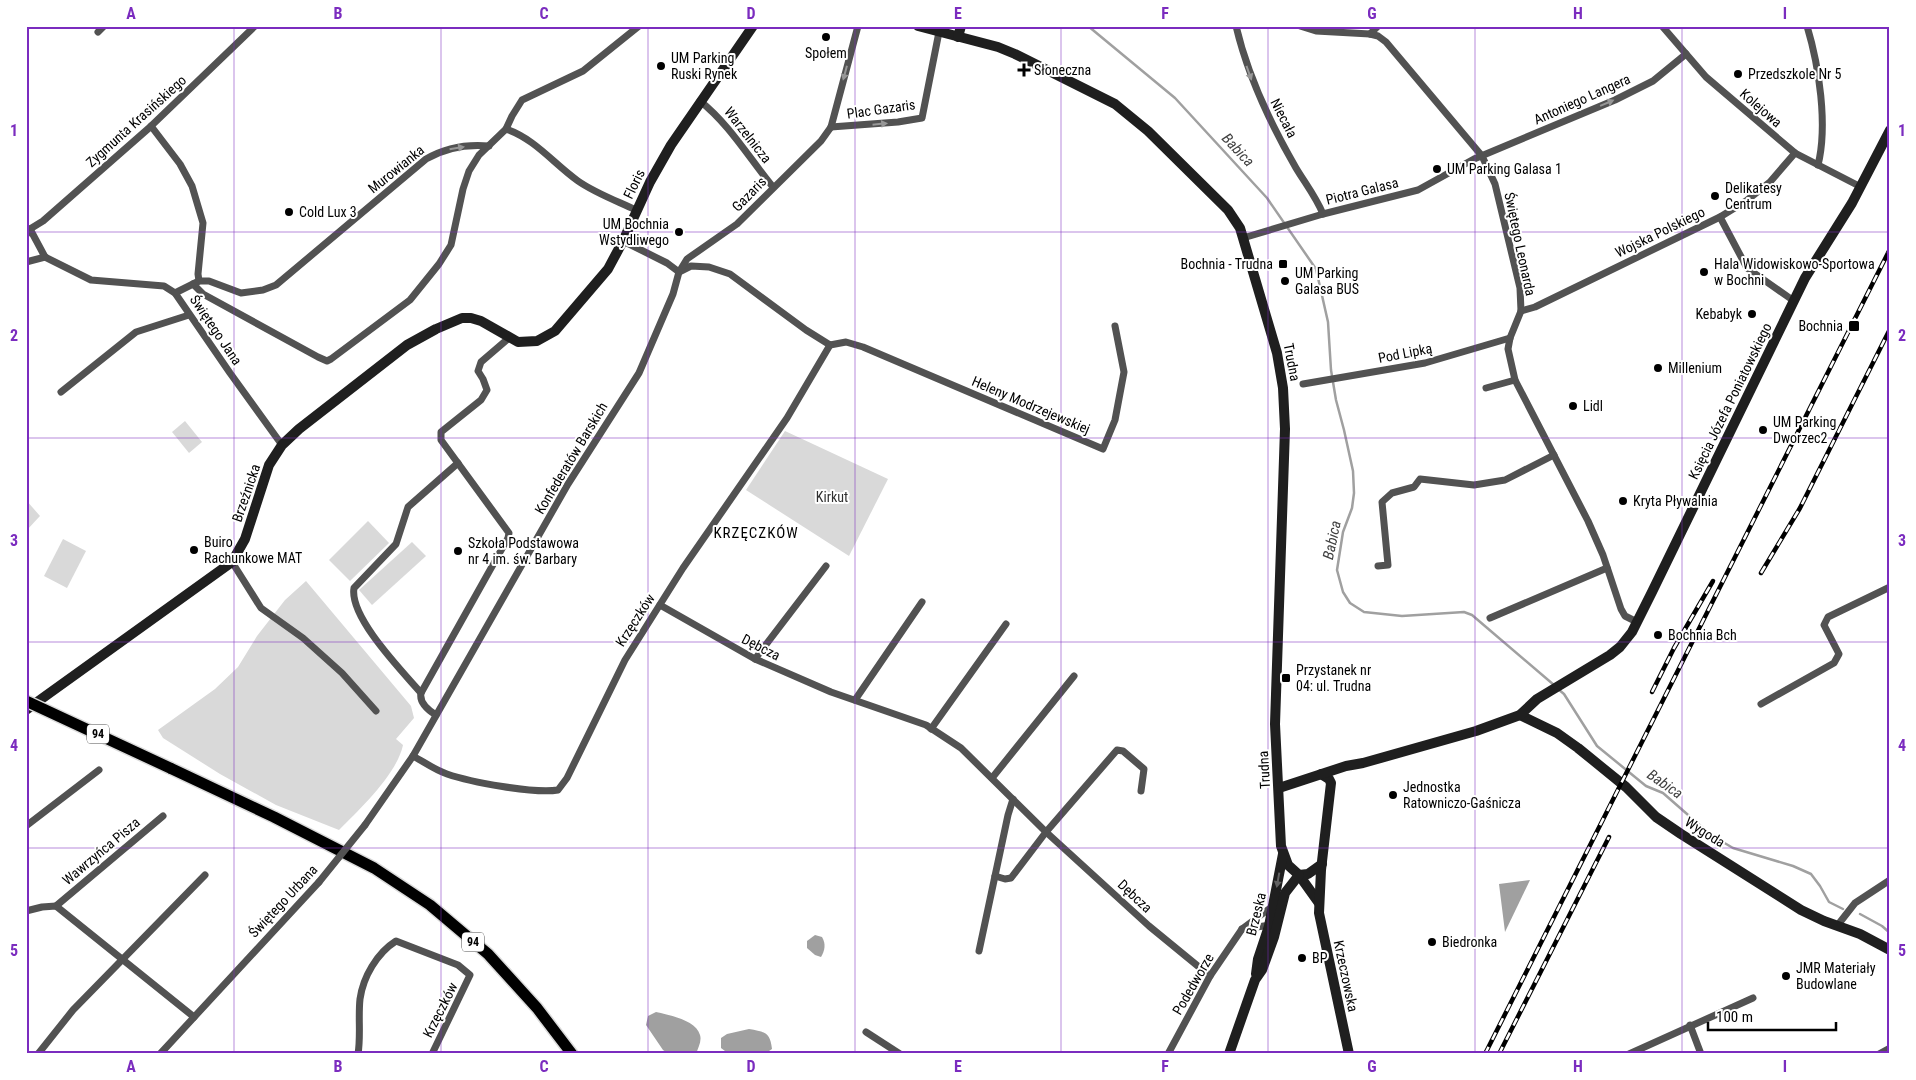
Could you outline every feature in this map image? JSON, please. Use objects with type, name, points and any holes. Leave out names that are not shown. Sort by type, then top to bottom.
[{"type":"main road","name":"94","points":[[26,701],[274,817],[374,868],[430,905],[488,954],[538,1008],[572,1054]]},
{"type":"street","points":[[98,32],[104,26]]},
{"type":"street","name":"Zygmunta Krasińskiego","points":[[28,232],[151,126],[255,26]]},
{"type":"street","points":[[151,126],[180,164],[192,186],[203,223],[196,283],[203,294],[326,361],[410,300],[439,264],[451,245],[462,189],[470,171],[479,155],[506,130],[522,100],[584,71],[640,26]]},
{"type":"street","name":"Floris","points":[[532,342],[547,337],[569,316],[608,269],[624,241],[636,210],[671,144],[753,26]]},
{"type":"street","name":"Plac Gazaris","points":[[858,26],[831,127],[898,122],[922,118],[939,32]]},
{"type":"street","name":"Trudna","points":[[918,26],[939,32],[959,31],[1016,54],[1115,104],[1133,117],[1209,190],[1234,218],[1243,238],[1277,353],[1283,388],[1285,429],[1275,724],[1278,798],[1283,854]]},
{"type":"street","name":"Niecała","points":[[1236,26],[1246,65],[1255,89],[1323,214]]},
{"type":"street","points":[[1300,26],[1316,31],[1370,34],[1378,26]]},
{"type":"street","name":"Kolejowa","points":[[1662,26],[1706,77],[1795,153],[1861,187]]},
{"type":"street","points":[[1807,26],[1818,71],[1822,118],[1822,152],[1818,165]]},
{"type":"street","name":"Świętego Leonarda","points":[[1370,34],[1378,36],[1386,42],[1482,156],[1495,184],[1520,288],[1521,311],[1510,338],[1509,360],[1515,380],[1588,521],[1621,609],[1626,616],[1637,622]]},
{"type":"street","name":"Antoniego Langera","points":[[1482,156],[1616,100],[1653,81],[1686,54]]},
{"type":"street","name":"Warzelnicza","points":[[700,102],[715,113],[732,132],[756,166],[774,187]]},
{"type":"street","name":"Gazaris","points":[[679,272],[687,259],[737,224],[820,141],[831,127]]},
{"type":"street","points":[[506,130],[532,143],[584,184],[636,210]]},
{"type":"street","name":"Księcia Józefa Poniatowskiego","points":[[1279,788],[1346,766],[1364,764],[1476,731],[1520,715],[1537,700],[1615,651],[1628,639],[1817,256],[1861,187],[1890,130]]},
{"type":"street","name":"Murowianka","points":[[196,283],[209,281],[241,293],[263,290],[276,285],[426,158],[440,151],[479,145],[489,146]]},
{"type":"street","name":"Wojska Polskiego","points":[[1521,311],[1544,302],[1720,217],[1746,201],[1770,182],[1795,153]]},
{"type":"street","name":"Piotra Galasa","points":[[1243,238],[1323,214],[1418,190],[1482,156]]},
{"type":"street","points":[[1720,217],[1747,268],[1794,301]]},
{"type":"street","points":[[26,262],[44,257],[28,232]]},
{"type":"street","points":[[624,241],[667,263],[679,272],[691,266],[709,267],[730,274],[806,330],[830,345]]},
{"type":"street","name":"Świętego Jana","points":[[44,257],[90,280],[164,286],[175,293],[282,445]]},
{"type":"street","name":"Konfederatów Barskich","points":[[413,756],[568,484],[640,373],[673,294],[679,272]]},
{"type":"street","points":[[175,293],[196,283]]},
{"type":"street","points":[[60,392],[136,332],[189,315]]},
{"type":"street","name":"Brzeźnicka","points":[[26,710],[232,562],[245,539],[269,465],[282,445],[299,429],[407,345],[453,320],[462,318],[481,321],[518,342],[532,342]]},
{"type":"street","name":"Heleny Modrzejewskiej","points":[[830,345],[846,342],[863,348],[1103,449],[1115,420],[1124,372],[1115,326]]},
{"type":"street","points":[[436,715],[424,706],[420,697],[421,693],[508,538],[508,533],[440,440],[441,432],[481,400],[487,390],[478,371],[481,362],[510,338]]},
{"type":"street","name":"Pod Lipką","points":[[1303,384],[1425,363],[1510,338]]},
{"type":"street","name":"Krzęczków","points":[[413,756],[447,774],[489,784],[548,791],[558,790],[567,778],[625,660],[660,604],[787,418],[830,345]]},
{"type":"street","points":[[1486,388],[1515,380]]},
{"type":"street","points":[[1378,566],[1388,565],[1382,502],[1392,493],[1414,487],[1420,479],[1474,485],[1505,480],[1554,455]]},
{"type":"street","points":[[421,693],[367,628],[353,595],[354,588],[396,544],[408,507],[458,463]]},
{"type":"street","points":[[232,562],[261,608],[303,638],[342,673],[376,711]]},
{"type":"street","points":[[755,659],[826,566]]},
{"type":"street","points":[[1490,618],[1607,568]]},
{"type":"street","points":[[1761,704],[1834,662],[1839,654],[1824,625],[1828,617],[1890,587]]},
{"type":"street","points":[[855,700],[922,602]]},
{"type":"street","name":"Dębcza","points":[[660,604],[755,659],[931,729],[961,748],[1046,832],[1149,926],[1210,976]]},
{"type":"street","points":[[931,729],[1006,624]]},
{"type":"street","points":[[992,778],[1074,676]]},
{"type":"street","name":"Wygoda","points":[[1520,715],[1557,733],[1626,787],[1656,817],[1801,910],[1860,934],[1890,950]]},
{"type":"street","points":[[995,876],[1005,880],[1011,878],[1046,832],[1117,750],[1123,751],[1144,768],[1141,791]]},
{"type":"street","name":"Świętego Urbana","points":[[162,1053],[319,882],[365,825],[413,756]]},
{"type":"street","name":"Księcia Józefa Poniatowskiego","points":[[1331,783],[1338,774],[1348,772],[1364,764]]},
{"type":"street","points":[[26,826],[99,770]]},
{"type":"street","points":[[1321,774],[1329,779],[1331,783]]},
{"type":"street","name":"Krzeczowska","points":[[1331,783],[1322,864],[1319,913],[1349,1054]]},
{"type":"street","points":[[980,951],[1013,799]]},
{"type":"street","name":"Wawrzyńca Pisza","points":[[56,906],[163,816]]},
{"type":"street","name":"Krzeczowska","points":[[1283,854],[1288,865],[1299,876],[1319,903]]},
{"type":"street","name":"Brzeska","points":[[1274,924],[1273,906],[1283,854]]},
{"type":"street","points":[[1299,876],[1308,874],[1322,864]]},
{"type":"street","points":[[38,1054],[73,1010],[205,875]]},
{"type":"street","name":"Brzeska","points":[[1229,1054],[1255,980],[1262,970],[1274,924],[1285,893],[1299,876]]},
{"type":"street","points":[[1838,926],[1855,902],[1890,880]]},
{"type":"street","points":[[26,910],[56,906],[194,1017]]},
{"type":"street","name":"Podedworze","points":[[1168,1054],[1210,976],[1242,929],[1273,906]]},
{"type":"street","points":[[1242,929],[1274,924]]},
{"type":"street","name":"Krzęczków","points":[[358,1054],[362,988],[378,957],[388,946],[396,941],[458,964],[470,975],[432,1054]]},
{"type":"street","points":[[1629,1054],[1752,998]]},
{"type":"street","points":[[1690,1025],[1701,1054]]},
{"type":"street","points":[[866,1032],[900,1054]]},
{"type":"street","points":[[1878,1054],[1890,1048]]},
{"type":"green space","points":[[185,421],[202,442],[189,453],[172,432]]},
{"type":"green space","name":"Kirkut","points":[[785,431],[888,479],[849,556],[746,490]]},
{"type":"green space","points":[[26,500],[40,516],[26,531]]},
{"type":"green space","points":[[368,521],[389,543],[350,581],[329,560]]},
{"type":"green space","points":[[63,539],[86,551],[67,588],[44,576]]},
{"type":"green space","points":[[412,542],[426,556],[372,605],[359,590]]},
{"type":"green space","points":[[306,581],[411,706],[414,718],[396,739],[403,745],[386,779],[377,791],[339,830],[276,805],[220,774],[163,738],[158,730],[215,689],[238,667],[257,636],[285,600]]},
{"type":"shaded area","points":[[1530,880],[1505,932],[1499,884]]},
{"type":"shaded area","points":[[815,935],[822,937],[824,942],[821,957],[815,955],[807,948],[807,941]]},
{"type":"shaded area","points":[[656,1012],[688,1022],[697,1030],[701,1040],[696,1054],[669,1054],[663,1050],[646,1025],[648,1016]]},
{"type":"shaded area","points":[[749,1029],[766,1034],[770,1039],[772,1049],[766,1053],[729,1054],[721,1048],[721,1038],[727,1034]]},
{"type":"waterway","name":"Babica","points":[[1088,26],[1175,98],[1267,198],[1316,269],[1328,322],[1331,370],[1336,400],[1353,471],[1354,493],[1352,508],[1343,532],[1337,570],[1343,592],[1350,603],[1364,612],[1402,616],[1464,612],[1472,615],[1554,685]]},
{"type":"waterway","name":"Babica","points":[[1558,689],[1564,694],[1597,746],[1646,786],[1663,793],[1711,835],[1733,848],[1793,866],[1811,874],[1829,902],[1843,909]]},
{"type":"waterway","name":"Babica","points":[[1860,914],[1882,926],[1890,933]]},
{"type":"railway","points":[[1485,1054],[1890,249]]},
{"type":"railway","points":[[1761,573],[1800,508],[1890,329]]},
{"type":"railway","points":[[1652,692],[1674,648],[1713,581]]},
{"type":"railway","points":[[1499,1054],[1609,837]]},
{"type":"place","name":"Społem","points":[[826,37]]},
{"type":"place","name":"UM Parking Ruski Rynek","points":[[661,66]]},
{"type":"place","name":"Słoneczna","points":[[1024,70]]},
{"type":"place","name":"Przedszkole Nr 5","points":[[1738,74]]},
{"type":"place","name":"UM Parking Galasa 1","points":[[1437,169]]},
{"type":"place","name":"Delikatesy Centrum","points":[[1715,196]]},
{"type":"place","name":"Cold Lux 3","points":[[289,212]]},
{"type":"place","name":"UM Bochnia Wstydliwego","points":[[679,232]]},
{"type":"place","name":"Bochnia - Trudna","points":[[1283,264]]},
{"type":"place","name":"Hala Widowiskowo-Sportowa w Bochni","points":[[1704,272]]},
{"type":"place","name":"UM Parking Galasa BUS","points":[[1285,281]]},
{"type":"place","name":"Kebabyk","points":[[1752,314]]},
{"type":"place","name":"Bochnia","points":[[1854,326]]},
{"type":"place","name":"Millenium","points":[[1658,368]]},
{"type":"place","name":"Lidl","points":[[1573,406]]},
{"type":"place","name":"UM Parking Dworzec2","points":[[1763,430]]},
{"type":"place","name":"Kryta Pływalnia","points":[[1623,501]]},
{"type":"place","name":"Buiro Rachunkowe MAT","points":[[194,550]]},
{"type":"place","name":"Szkoła Podstawowa nr 4 im. św. Barbary","points":[[458,551]]},
{"type":"place","name":"Bochnia Bch","points":[[1658,635]]},
{"type":"place","name":"Przystanek nr 04: ul. Trudna","points":[[1286,678]]},
{"type":"place","name":"Jednostka Ratowniczo-Gaśnicza","points":[[1393,795]]},
{"type":"place","name":"Biedronka","points":[[1432,942]]},
{"type":"place","name":"BP","points":[[1302,958]]},
{"type":"place","name":"JMR Materiały Budowlane","points":[[1786,976]]},
{"type":"district","name":"KRZĘCZKÓW","points":[[756,533]]}]
